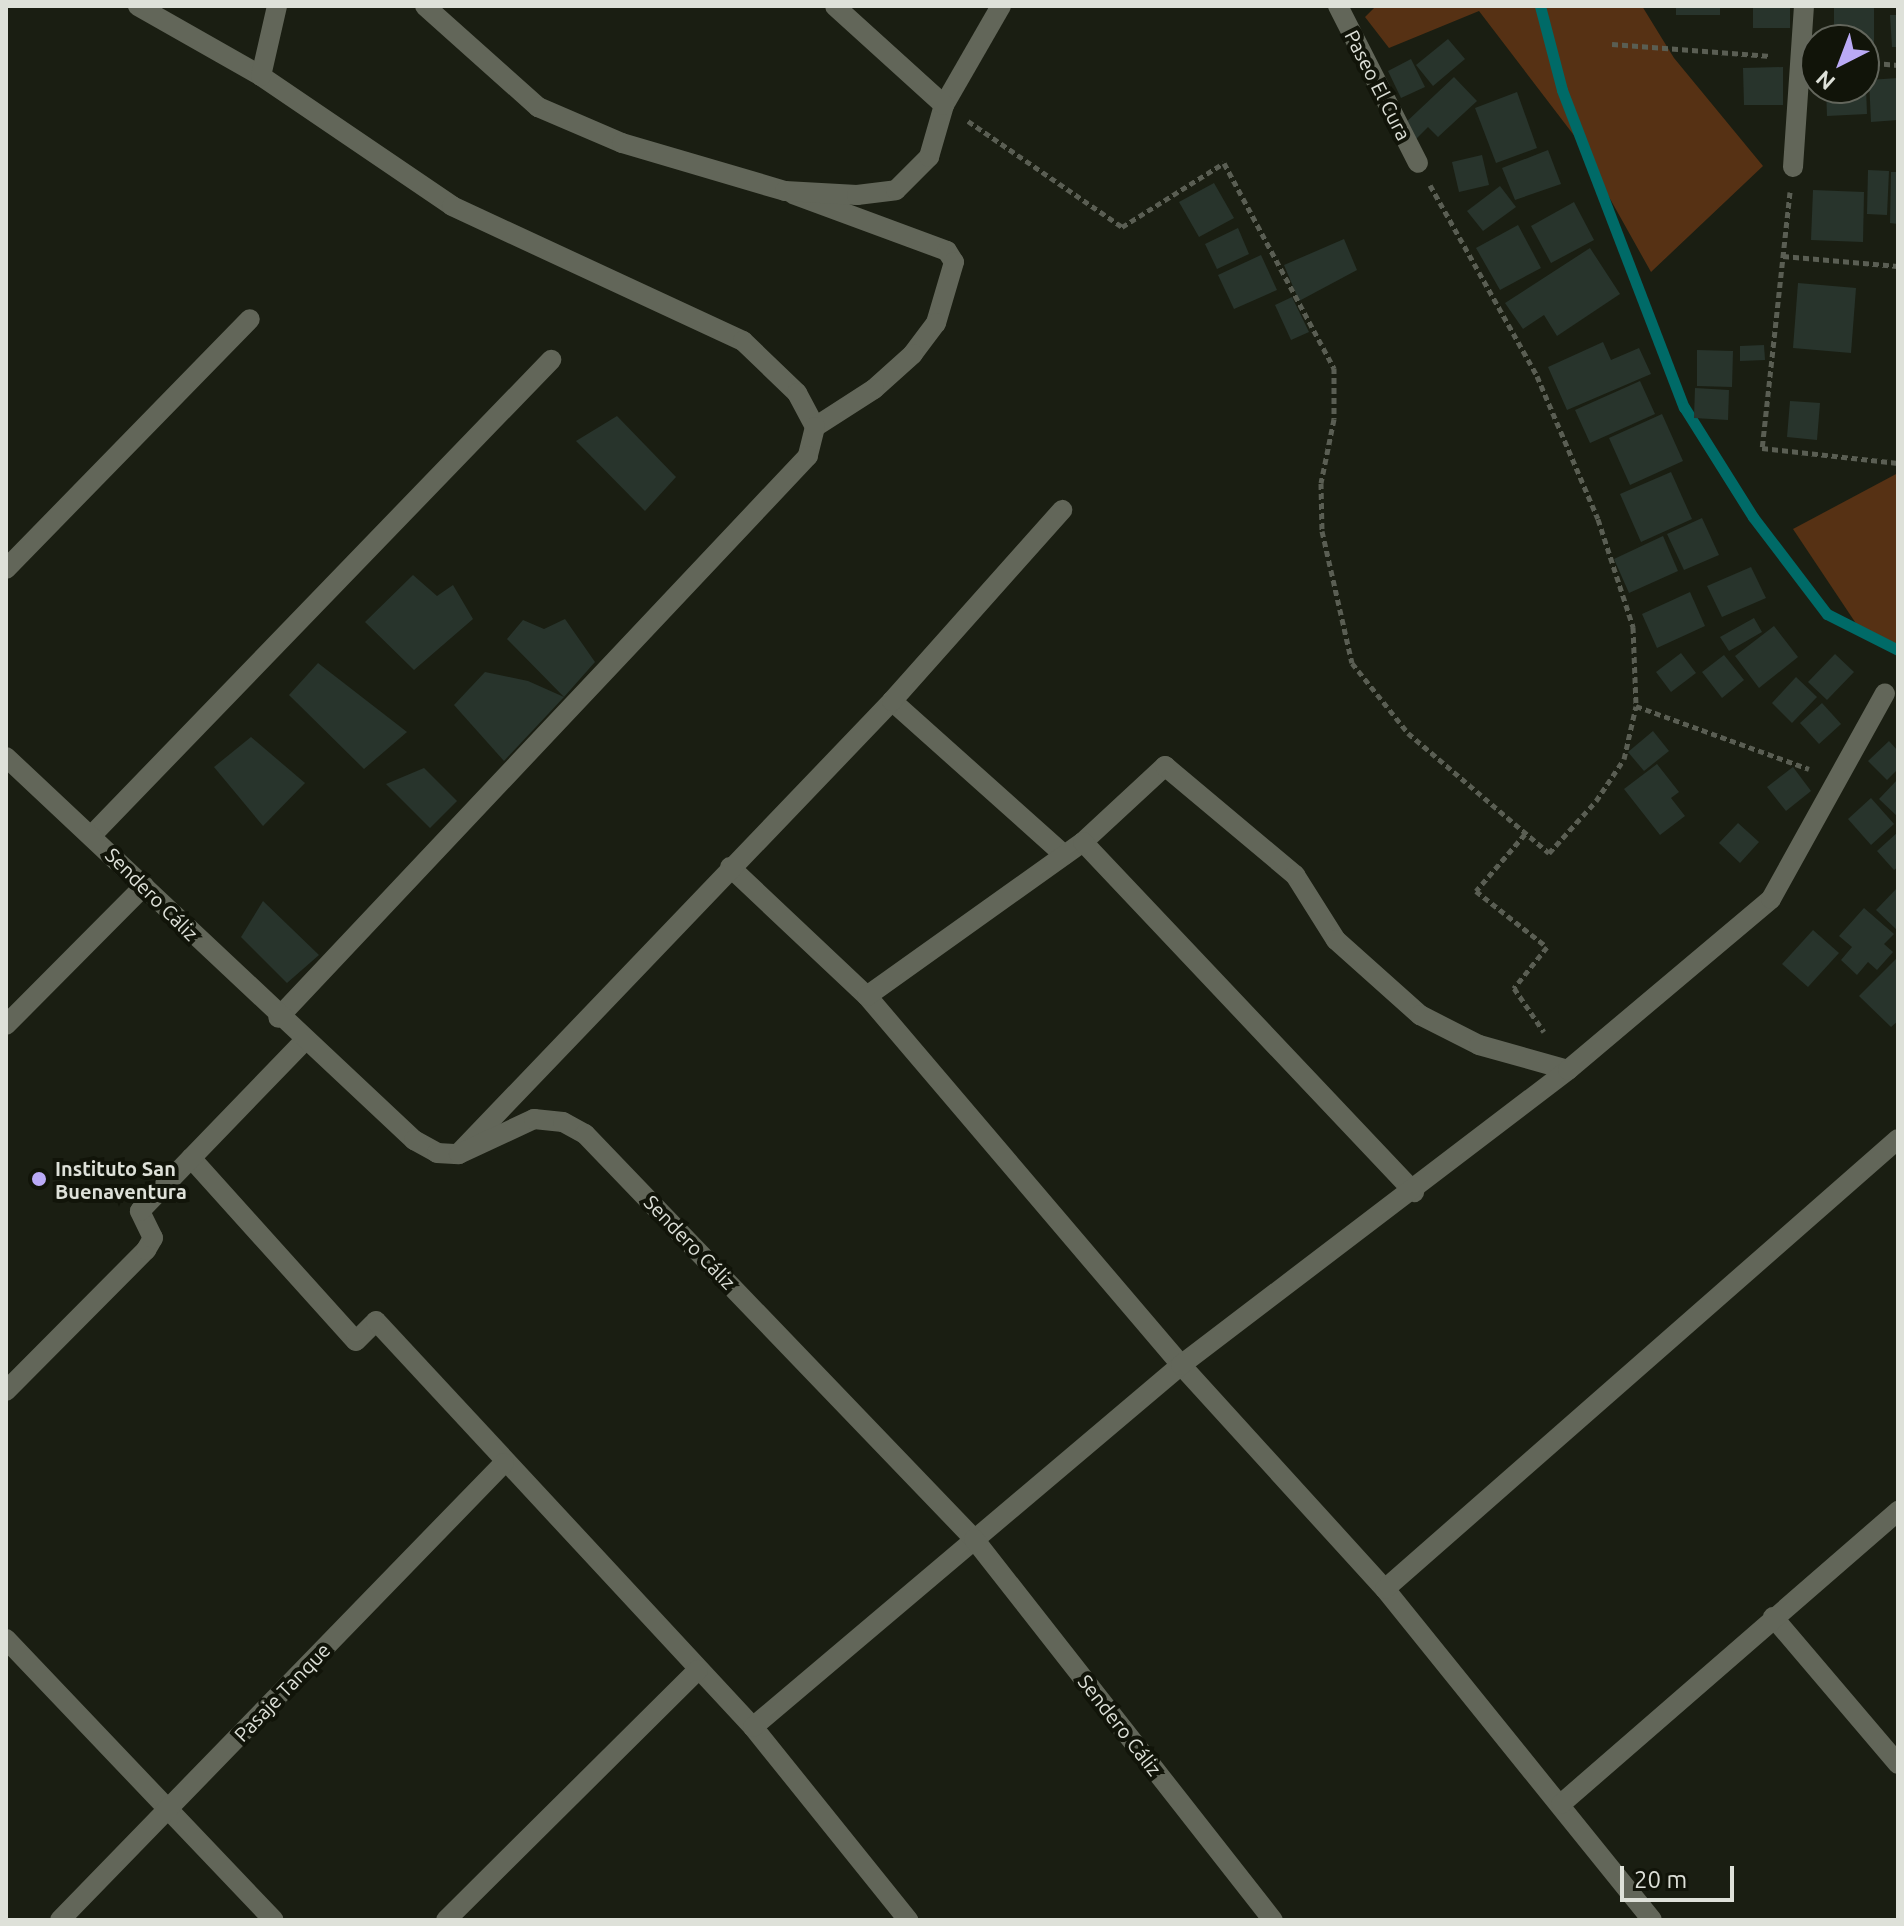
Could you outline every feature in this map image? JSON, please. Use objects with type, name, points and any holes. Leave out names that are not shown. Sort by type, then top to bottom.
[{"type":"street","points":[[138,6],[261,76],[452,206],[743,341],[797,393],[815,427],[808,456],[278,1018]]},
{"type":"street","points":[[261,76],[277,6]]},
{"type":"street","points":[[425,6],[538,107],[622,143],[785,191],[947,251],[954,262],[936,323],[913,354],[874,389],[815,427]]},
{"type":"street","points":[[835,6],[944,105]]},
{"type":"street","points":[[785,191],[857,195],[896,190],[929,157],[944,105],[1001,6]]},
{"type":"street","name":"Paseo El Cura","points":[[1338,6],[1418,163]]},
{"type":"street","points":[[1793,167],[1800,72]]},
{"type":"street","points":[[6,569],[250,319]]},
{"type":"street","points":[[92,835],[551,360]]},
{"type":"street","points":[[459,1154],[730,867],[892,701],[1062,510]]},
{"type":"street","points":[[753,1727],[1181,1365],[1414,1192],[1568,1070],[1771,899],[1885,693]]},
{"type":"street","points":[[892,701],[1064,855]]},
{"type":"street","name":"Sendero Cáliz","points":[[6,757],[92,835],[278,1018],[414,1140],[437,1153],[459,1154],[534,1119],[563,1122],[585,1134],[974,1539],[1273,1920]]},
{"type":"street","points":[[867,996],[1083,842],[1165,766],[1295,875],[1336,940],[1420,1015],[1479,1045],[1568,1070]]},
{"type":"street","points":[[1083,842],[1414,1192]]},
{"type":"street","points":[[730,867],[867,996],[1181,1365],[1385,1589],[1652,1920]]},
{"type":"street","points":[[6,1025],[144,886]]},
{"type":"street","points":[[6,1391],[146,1250],[153,1238],[140,1211],[304,1041]]},
{"type":"street","points":[[1385,1589],[1898,1139]]},
{"type":"street","points":[[191,1158],[356,1341],[376,1321],[504,1463],[753,1727],[908,1920]]},
{"type":"street","name":"Pasaje Tanque","points":[[60,1920],[504,1463]]},
{"type":"street","points":[[1561,1804],[1898,1511]]},
{"type":"street","points":[[1773,1617],[1898,1764]]},
{"type":"street","points":[[6,1639],[274,1920]]},
{"type":"street","points":[[446,1920],[698,1670]]},
{"type":"path","points":[[1612,44],[1800,58]]},
{"type":"path","points":[[944,105],[1122,227],[1224,163],[1334,368],[1334,419],[1321,483],[1322,531],[1352,663],[1408,733],[1549,853],[1596,801],[1624,759],[1636,706],[1633,627],[1598,519],[1537,376],[1418,163]]},
{"type":"path","points":[[1793,167],[1762,448],[1898,463]]},
{"type":"path","points":[[1783,256],[1898,266]]},
{"type":"path","points":[[1636,706],[1837,779]]},
{"type":"path","points":[[1525,834],[1476,891],[1547,947],[1514,988],[1568,1070]]},
{"type":"shaded area","points":[[1376,6],[1642,6],[1674,58],[1763,166],[1651,272],[1576,138],[1479,11],[1389,48],[1365,17]]},
{"type":"shaded area","points":[[1898,473],[1898,651],[1863,634],[1793,529]]},
{"type":"building","points":[[1676,6],[1720,6],[1720,15],[1676,15]]},
{"type":"building","points":[[1753,6],[1790,6],[1790,28],[1753,28]]},
{"type":"building","points":[[1834,6],[1874,6],[1874,24],[1834,24]]},
{"type":"building","points":[[1890,15],[1898,15],[1898,47],[1892,47]]},
{"type":"building","points":[[1448,39],[1465,59],[1433,86],[1416,65]]},
{"type":"building","points":[[1411,59],[1425,87],[1401,98],[1388,71]]},
{"type":"building","points":[[1783,67],[1783,105],[1744,105],[1743,68]]},
{"type":"building","points":[[1454,77],[1477,101],[1438,137],[1428,127],[1415,140],[1402,126]]},
{"type":"building","points":[[1898,78],[1898,120],[1871,122],[1870,104],[1880,104],[1880,79]]},
{"type":"building","points":[[1517,92],[1537,148],[1496,163],[1475,108]]},
{"type":"building","points":[[1827,104],[1867,104],[1867,114],[1827,116]]},
{"type":"building","points":[[1548,150],[1561,184],[1515,200],[1502,168]]},
{"type":"building","points":[[1482,155],[1489,185],[1459,192],[1452,162]]},
{"type":"building","points":[[1868,170],[1889,171],[1887,215],[1867,214]]},
{"type":"building","points":[[1891,172],[1898,172],[1898,224],[1890,223]]},
{"type":"building","points":[[1214,183],[1234,218],[1199,237],[1179,202]]},
{"type":"building","points":[[1500,186],[1516,207],[1483,231],[1467,211]]},
{"type":"building","points":[[1813,190],[1864,192],[1863,242],[1811,240]]},
{"type":"building","points":[[1574,202],[1594,240],[1551,263],[1531,226]]},
{"type":"building","points":[[1518,225],[1541,268],[1500,290],[1476,248]]},
{"type":"building","points":[[1238,228],[1249,254],[1217,269],[1205,244]]},
{"type":"building","points":[[1344,239],[1357,270],[1299,301],[1284,265]]},
{"type":"building","points":[[1590,248],[1620,294],[1557,336],[1544,315],[1523,329],[1505,303]]},
{"type":"building","points":[[1261,255],[1277,290],[1234,309],[1218,275]]},
{"type":"building","points":[[1798,283],[1856,288],[1851,353],[1793,348]]},
{"type":"building","points":[[1292,297],[1309,332],[1291,340],[1275,305]]},
{"type":"building","points":[[1603,342],[1611,360],[1639,348],[1651,374],[1567,410],[1548,367]]},
{"type":"building","points":[[1764,345],[1765,360],[1740,361],[1740,346]]},
{"type":"building","points":[[1697,350],[1733,351],[1732,387],[1697,386]]},
{"type":"building","points":[[1640,381],[1655,414],[1590,443],[1575,410]]},
{"type":"building","points":[[1695,388],[1729,390],[1728,420],[1694,418]]},
{"type":"building","points":[[1790,401],[1820,403],[1817,440],[1787,437]]},
{"type":"building","points":[[1662,414],[1683,461],[1630,485],[1609,438]]},
{"type":"building","points":[[617,416],[676,477],[645,511],[576,441]]},
{"type":"building","points":[[1671,472],[1692,519],[1641,542],[1620,494]]},
{"type":"building","points":[[1702,518],[1719,555],[1684,570],[1667,534]]},
{"type":"building","points":[[1663,536],[1678,571],[1629,593],[1614,559]]},
{"type":"building","points":[[1751,567],[1766,598],[1722,617],[1707,586]]},
{"type":"building","points":[[413,575],[437,596],[453,585],[473,619],[414,670],[365,622]]},
{"type":"building","points":[[1690,592],[1705,626],[1657,648],[1642,614]]},
{"type":"building","points":[[1754,618],[1762,632],[1729,651],[1720,637]]},
{"type":"building","points":[[565,619],[595,662],[564,697],[507,639],[523,620],[544,629]]},
{"type":"building","points":[[1774,626],[1798,657],[1759,688],[1735,656]]},
{"type":"building","points":[[1681,653],[1696,673],[1671,692],[1656,672]]},
{"type":"building","points":[[1835,654],[1854,672],[1827,700],[1808,682]]},
{"type":"building","points":[[1724,655],[1744,680],[1722,698],[1702,672]]},
{"type":"building","points":[[318,663],[407,732],[364,769],[289,695]]},
{"type":"building","points":[[485,672],[528,681],[564,697],[504,761],[454,705]]},
{"type":"building","points":[[1796,677],[1817,697],[1792,723],[1772,703]]},
{"type":"building","points":[[1822,703],[1841,724],[1819,744],[1800,723]]},
{"type":"building","points":[[1653,731],[1669,751],[1644,771],[1628,752]]},
{"type":"building","points":[[251,737],[305,783],[263,826],[214,767]]},
{"type":"building","points":[[1889,741],[1898,751],[1898,769],[1887,780],[1868,761]]},
{"type":"building","points":[[1657,764],[1679,792],[1671,798],[1685,816],[1660,835],[1624,789]]},
{"type":"building","points":[[1793,767],[1811,791],[1786,811],[1767,787]]},
{"type":"building","points":[[424,768],[457,801],[430,828],[386,784]]},
{"type":"building","points":[[1898,779],[1898,817],[1879,799]]},
{"type":"building","points":[[1871,798],[1894,824],[1871,845],[1848,819]]},
{"type":"building","points":[[1738,823],[1759,842],[1740,863],[1719,843]]},
{"type":"building","points":[[1898,832],[1898,867],[1894,870],[1877,851]]},
{"type":"building","points":[[1898,887],[1898,931],[1876,910]]},
{"type":"building","points":[[263,901],[319,955],[287,983],[241,937]]},
{"type":"building","points":[[1864,908],[1894,934],[1884,944],[1893,952],[1877,970],[1868,962],[1857,975],[1841,960],[1852,947],[1839,936]]},
{"type":"building","points":[[1813,930],[1839,953],[1808,987],[1782,964]]},
{"type":"building","points":[[1898,957],[1898,1021],[1891,1027],[1859,996]]},
{"type":"waterway","points":[[1540,6],[1562,90],[1684,407],[1753,517],[1827,614],[1898,650]]},
{"type":"place","name":"Instituto San Buenaventura","points":[[39,1179]]}]
